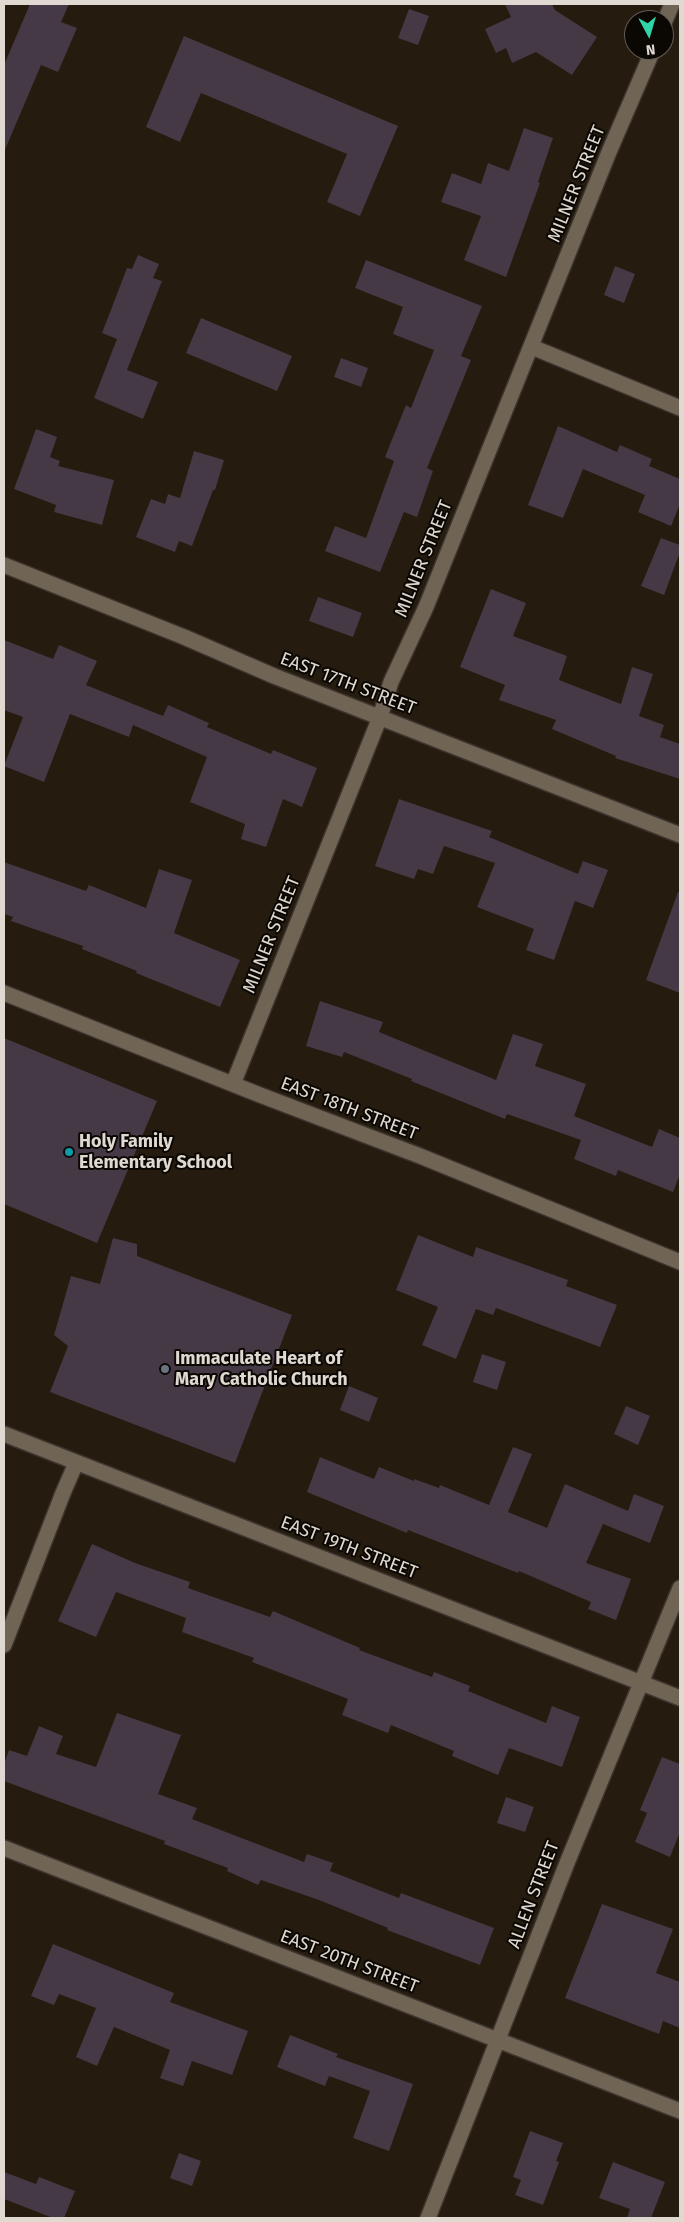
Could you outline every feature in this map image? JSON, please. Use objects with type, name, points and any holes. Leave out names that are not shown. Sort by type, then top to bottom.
[{"type":"street","name":"MILNER STREET","points":[[233,1084],[380,717],[391,682],[426,607],[609,152],[649,60]]},
{"type":"street","points":[[532,347],[680,408]]},
{"type":"street","name":"EAST 17TH STREET","points":[[4,565],[184,637],[274,676],[680,835]]},
{"type":"street","name":"EAST 18TH STREET","points":[[4,993],[420,1156],[680,1262]]},
{"type":"street","name":"EAST 19TH STREET","points":[[4,1434],[680,1698]]},
{"type":"street","points":[[4,1645],[76,1463]]},
{"type":"street","name":"ALLEN STREET","points":[[428,2218],[566,1863],[680,1588]]},
{"type":"street","name":"EAST 20TH STREET","points":[[4,1848],[680,2111]]},
{"type":"building","points":[[30,4],[69,4],[61,22],[77,28],[58,72],[41,65],[4,152],[4,65]]},
{"type":"building","points":[[505,4],[552,4],[555,10],[597,37],[572,75],[536,52],[512,63],[506,48],[496,53],[485,29],[511,17]]},
{"type":"building","points":[[409,9],[429,16],[418,45],[398,38]]},
{"type":"building","points":[[184,36],[398,126],[360,216],[327,202],[347,154],[201,93],[180,142],[146,127]]},
{"type":"building","points":[[524,128],[553,138],[538,182],[540,183],[506,277],[464,260],[481,216],[441,202],[452,173],[481,184],[488,163],[509,171]]},
{"type":"building","points":[[138,255],[159,264],[153,278],[162,281],[127,370],[158,382],[143,419],[94,398],[117,339],[102,333],[127,268],[132,269]]},
{"type":"building","points":[[366,260],[482,306],[461,356],[471,360],[427,468],[433,471],[417,517],[404,512],[380,572],[325,551],[335,526],[366,538],[394,461],[385,457],[406,405],[411,408],[434,350],[393,334],[403,307],[355,288]]},
{"type":"building","points":[[615,266],[635,274],[624,303],[604,295]]},
{"type":"building","points":[[201,318],[292,356],[277,391],[186,353]]},
{"type":"building","points":[[341,358],[368,368],[361,387],[334,377]]},
{"type":"building","points":[[558,426],[617,452],[620,445],[652,459],[649,466],[680,479],[680,504],[671,526],[638,512],[645,495],[583,469],[563,518],[528,505]]},
{"type":"building","points":[[36,429],[57,437],[50,457],[60,461],[58,466],[114,480],[102,525],[54,512],[56,505],[14,489]]},
{"type":"building","points":[[194,451],[224,460],[215,490],[213,490],[192,546],[179,541],[175,552],[136,537],[151,499],[165,504],[168,494],[180,498]]},
{"type":"building","points":[[661,538],[680,545],[680,552],[664,595],[641,586]]},
{"type":"building","points":[[491,589],[526,603],[513,636],[567,656],[559,680],[621,704],[632,667],[653,674],[639,716],[664,725],[660,737],[680,744],[680,779],[615,758],[616,756],[552,729],[556,720],[499,700],[505,685],[460,667]]},
{"type":"building","points":[[318,597],[362,613],[353,637],[309,621]]},
{"type":"building","points":[[4,640],[53,659],[59,645],[97,661],[86,685],[163,716],[168,705],[209,723],[207,727],[271,754],[273,750],[317,768],[302,807],[283,799],[266,847],[241,839],[245,824],[190,802],[207,757],[133,725],[129,737],[70,714],[44,782],[4,766],[23,717],[4,710]]},
{"type":"building","points":[[399,799],[492,831],[489,837],[578,874],[583,861],[608,870],[593,908],[575,901],[554,960],[526,950],[534,929],[477,907],[495,863],[444,846],[433,874],[418,869],[414,879],[375,866]]},
{"type":"building","points":[[4,862],[86,891],[89,885],[146,908],[159,869],[192,880],[174,933],[240,960],[220,1007],[82,949],[83,946],[11,921],[13,917],[4,914]]},
{"type":"building","points":[[678,892],[680,892],[680,993],[646,980]]},
{"type":"building","points":[[320,1001],[383,1022],[379,1032],[496,1080],[513,1034],[543,1044],[535,1066],[586,1084],[574,1116],[652,1147],[659,1129],[680,1138],[680,1174],[673,1192],[618,1170],[616,1176],[574,1159],[581,1140],[507,1114],[505,1119],[344,1052],[342,1057],[306,1046]]},
{"type":"building","name":"Holy Family Elementary School","points":[[4,1038],[157,1101],[97,1243],[4,1204]]},
{"type":"building","points":[[418,1235],[473,1257],[476,1247],[568,1280],[566,1286],[617,1305],[600,1347],[496,1308],[493,1315],[476,1309],[456,1359],[422,1345],[438,1307],[396,1290]]},
{"type":"building","name":"Immaculate Heart of Mary Catholic Church","points":[[113,1238],[137,1244],[137,1256],[292,1315],[235,1463],[50,1392],[68,1346],[54,1335],[71,1276],[100,1284]]},
{"type":"building","points":[[482,1354],[506,1362],[497,1390],[473,1382]]},
{"type":"building","points":[[349,1386],[378,1398],[369,1422],[340,1410]]},
{"type":"building","points":[[626,1406],[650,1416],[638,1445],[614,1434]]},
{"type":"building","points":[[513,1447],[532,1454],[508,1512],[547,1528],[565,1484],[628,1511],[634,1494],[664,1506],[650,1543],[603,1524],[586,1563],[631,1579],[616,1620],[588,1609],[591,1602],[519,1571],[518,1573],[408,1530],[407,1533],[307,1492],[320,1457],[374,1479],[379,1467],[414,1481],[414,1479],[439,1488],[440,1485],[489,1505]]},
{"type":"building","points":[[92,1544],[135,1563],[190,1582],[188,1588],[270,1617],[273,1611],[360,1648],[359,1650],[432,1677],[434,1672],[470,1686],[468,1691],[546,1723],[552,1706],[580,1717],[562,1767],[509,1748],[498,1775],[452,1756],[454,1751],[391,1725],[388,1733],[342,1715],[348,1699],[252,1662],[254,1658],[182,1632],[186,1618],[116,1592],[96,1637],[58,1621]]},
{"type":"building","points":[[117,1713],[181,1735],[158,1794],[197,1808],[192,1819],[304,1862],[307,1854],[333,1863],[330,1871],[399,1898],[401,1893],[494,1928],[480,1965],[387,1930],[388,1928],[319,1900],[261,1880],[258,1885],[227,1871],[228,1868],[164,1844],[165,1841],[4,1781],[4,1764],[9,1750],[27,1756],[39,1726],[63,1736],[56,1754],[96,1767]]},
{"type":"building","points":[[662,1757],[680,1764],[680,1832],[670,1857],[635,1842],[647,1813],[640,1810]]},
{"type":"building","points":[[506,1797],[534,1807],[525,1832],[497,1823]]},
{"type":"building","points":[[602,1904],[673,1929],[656,1973],[680,1982],[680,2028],[663,2021],[659,2034],[565,1998]]},
{"type":"building","points":[[53,1944],[174,1993],[170,2002],[248,2031],[232,2075],[192,2061],[183,2086],[160,2078],[170,2050],[114,2027],[97,2066],[76,2057],[96,2008],[59,1994],[54,2005],[31,1996]]},
{"type":"building","points":[[290,2035],[338,2054],[336,2057],[413,2084],[389,2151],[353,2138],[370,2091],[329,2076],[325,2086],[277,2067]]},
{"type":"building","points":[[530,2131],[563,2143],[556,2161],[559,2162],[543,2205],[515,2195],[521,2180],[513,2177]]},
{"type":"building","points":[[179,2153],[201,2161],[192,2186],[170,2178]]},
{"type":"building","points":[[613,2162],[665,2182],[651,2218],[627,2218],[630,2209],[599,2198]]},
{"type":"building","points":[[4,2172],[36,2184],[39,2177],[75,2191],[64,2218],[53,2218],[4,2199]]},
{"type":"place","name":"Holy Family Elementary School","points":[[69,1152]]},
{"type":"place","name":"Immaculate Heart of Mary Catholic Church","points":[[165,1369]]}]
